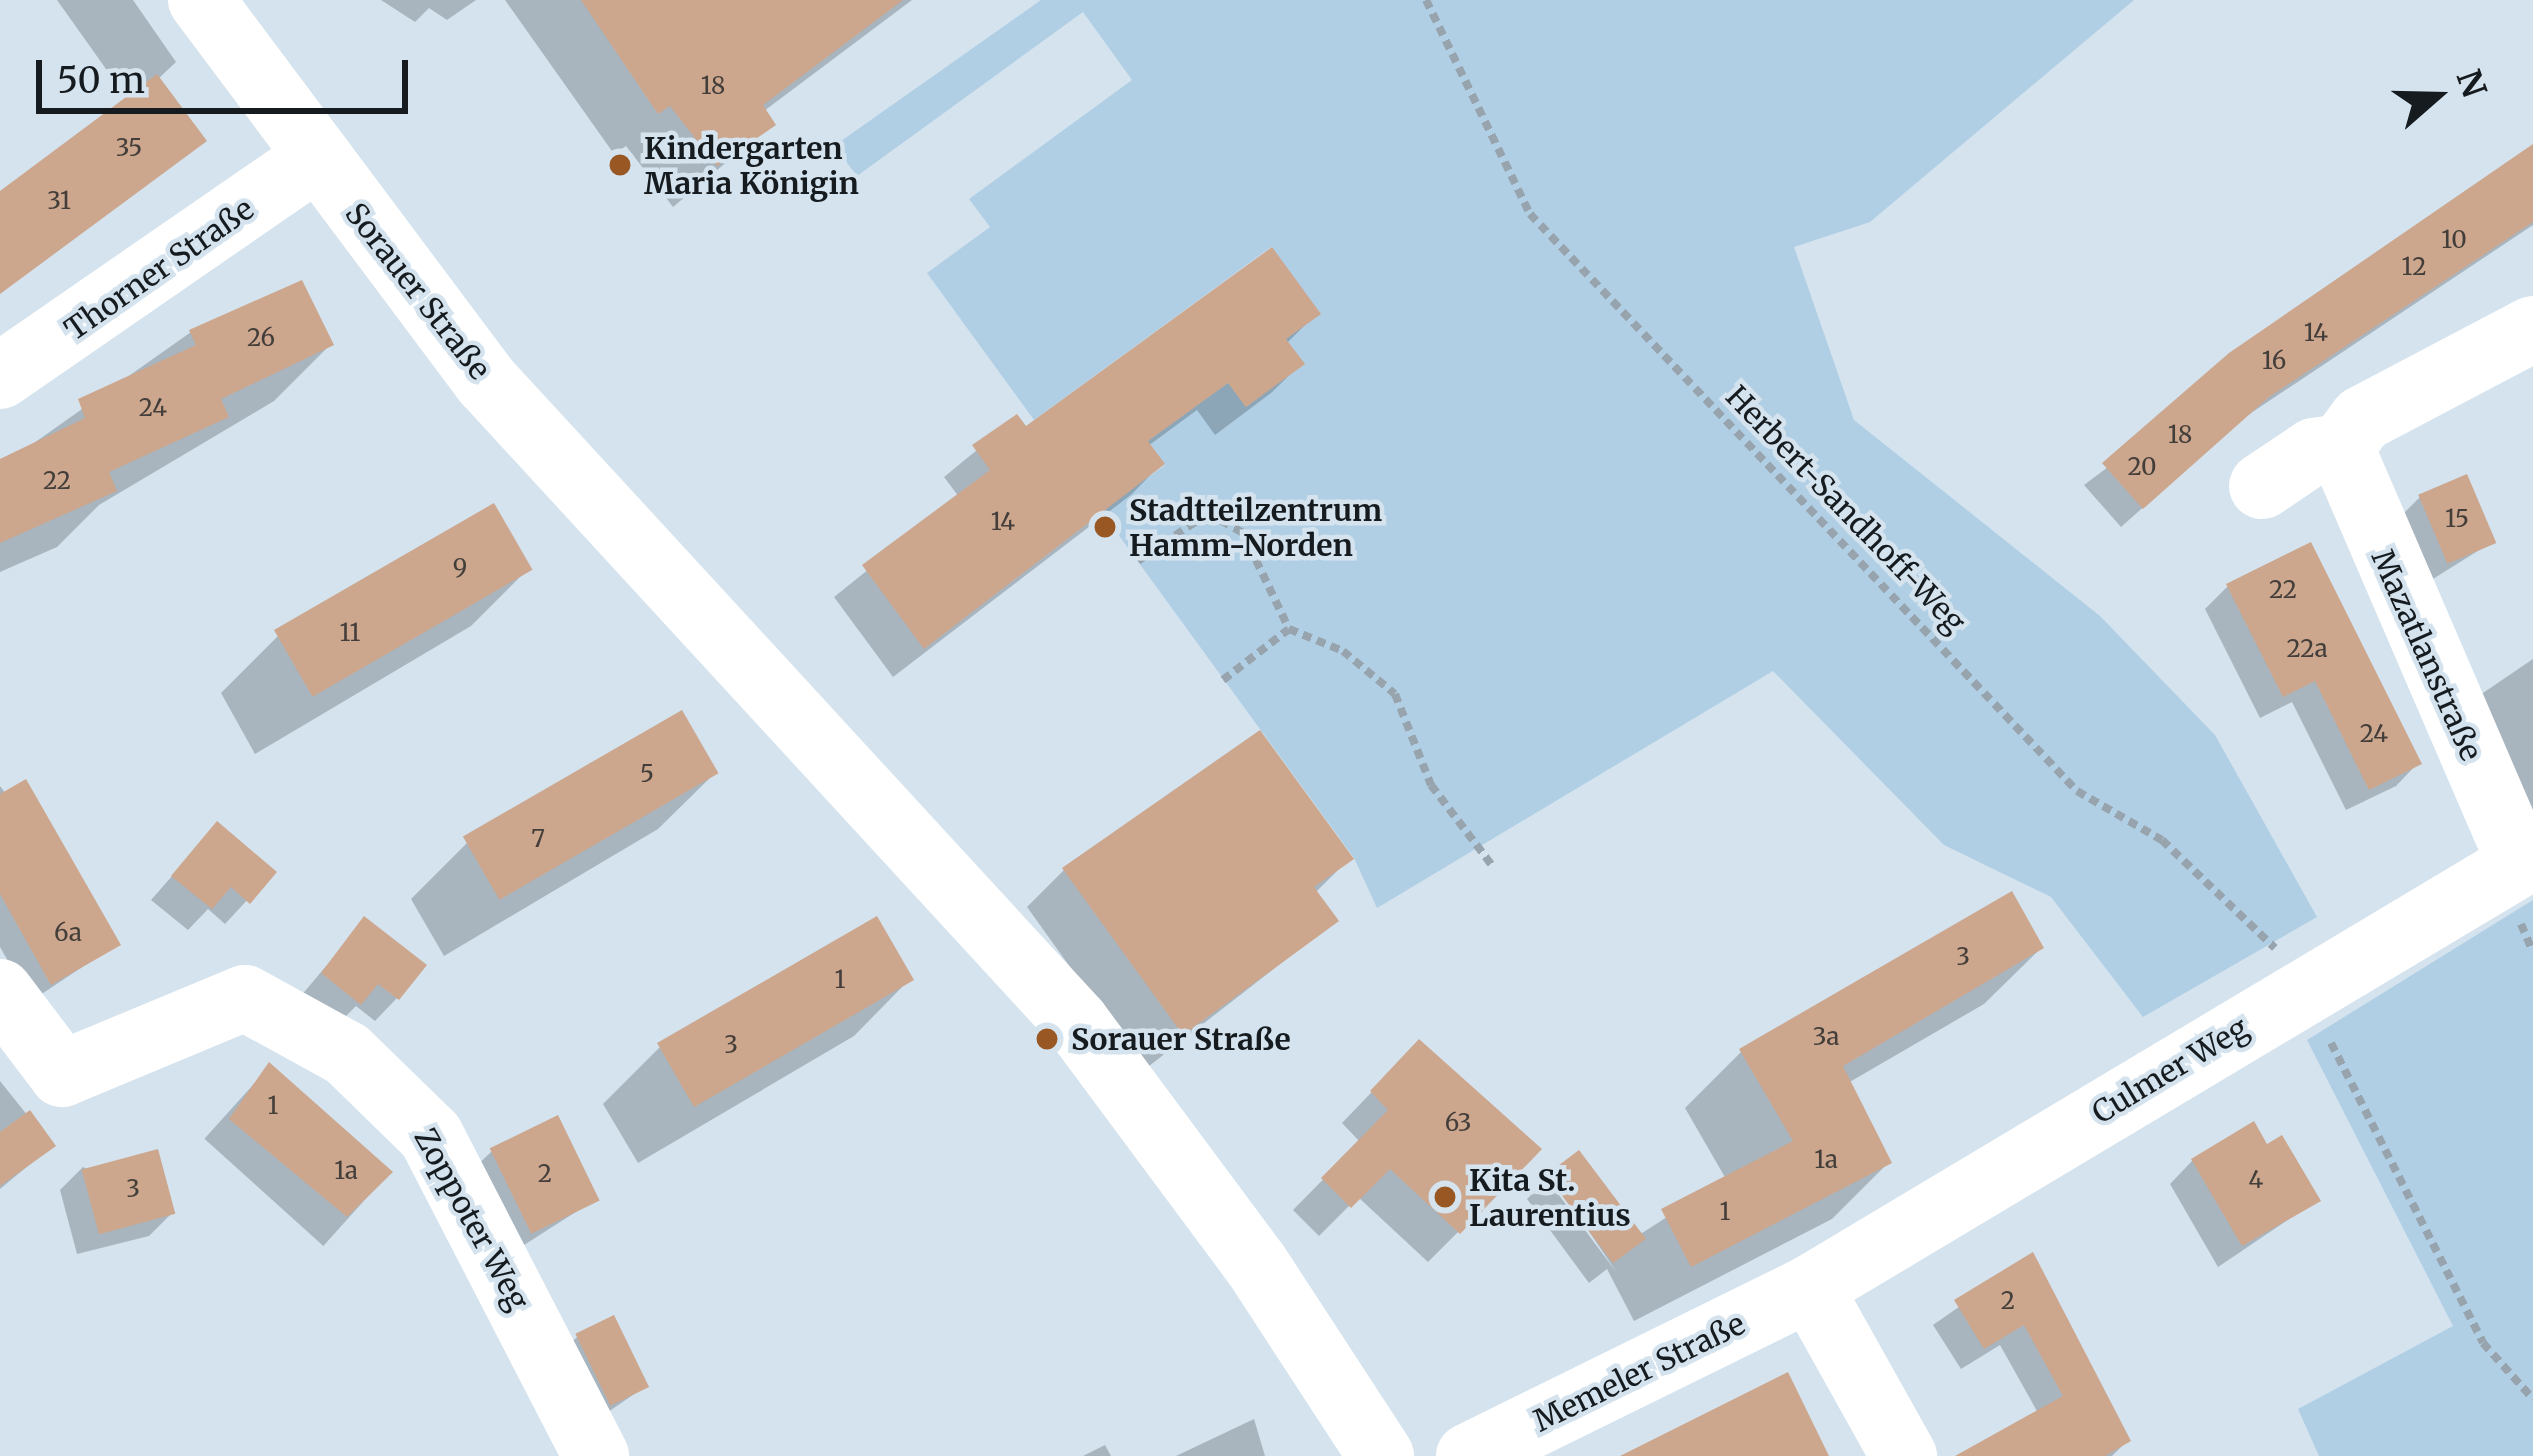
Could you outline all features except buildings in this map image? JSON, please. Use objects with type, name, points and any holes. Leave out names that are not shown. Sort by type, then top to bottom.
[{"type":"street","name":"Sorauer Straße","points":[[201,0],[315,159],[487,382],[1076,1022],[1381,1456]]},
{"type":"street","name":"Thorner Straße","points":[[0,376],[315,159]]},
{"type":"street","points":[[2262,486],[2314,451],[2341,447],[2362,419],[2533,329]]},
{"type":"street","name":"Mazatlanstraße","points":[[2341,447],[2526,858]]},
{"type":"street","name":"Culmer Weg","points":[[1810,1288],[2526,858]]},
{"type":"street","name":"Zoppoter Weg","points":[[0,992],[62,1074],[245,998],[346,1054],[431,1136],[596,1456]]},
{"type":"street","points":[[1810,1288],[1904,1456]]},
{"type":"street","name":"Memeler Straße","points":[[1468,1456],[1810,1288]]},
{"type":"path","name":"Herbert-Sandhoff-Weg","points":[[1426,0],[1530,214],[2077,791],[2229,893],[2306,988],[2483,1343],[2533,1400]]},
{"type":"path","points":[[1138,562],[1208,513],[1243,533],[1288,629],[1342,651],[1395,694],[1431,785],[1494,868]]},
{"type":"path","points":[[1223,680],[1288,629]]},
{"type":"shaded area","points":[[1041,0],[2134,0],[1870,222],[1794,247],[1854,420],[2100,616],[2215,735],[2317,917],[2143,1017],[2051,897],[1944,845],[1773,671],[1377,908],[1354,858],[1101,511],[1165,465],[1148,441],[1228,383],[1246,407],[1304,364],[1286,339],[1320,313],[1271,247],[1034,420],[927,273],[990,227],[969,199],[1132,80],[1083,12],[857,176],[834,146]]},
{"type":"shaded area","points":[[2533,900],[2533,1456],[2319,1456],[2298,1409],[2453,1326],[2307,1040]]},
{"type":"place","name":"Kindergarten Maria Königin","points":[[620,165]]},
{"type":"place","name":"Stadtteilzentrum Hamm-Norden","points":[[1105,527]]},
{"type":"place","name":"Sorauer Straße","points":[[1047,1039]]},
{"type":"place","name":"Kita St. Laurentius","points":[[1445,1197]]}]
